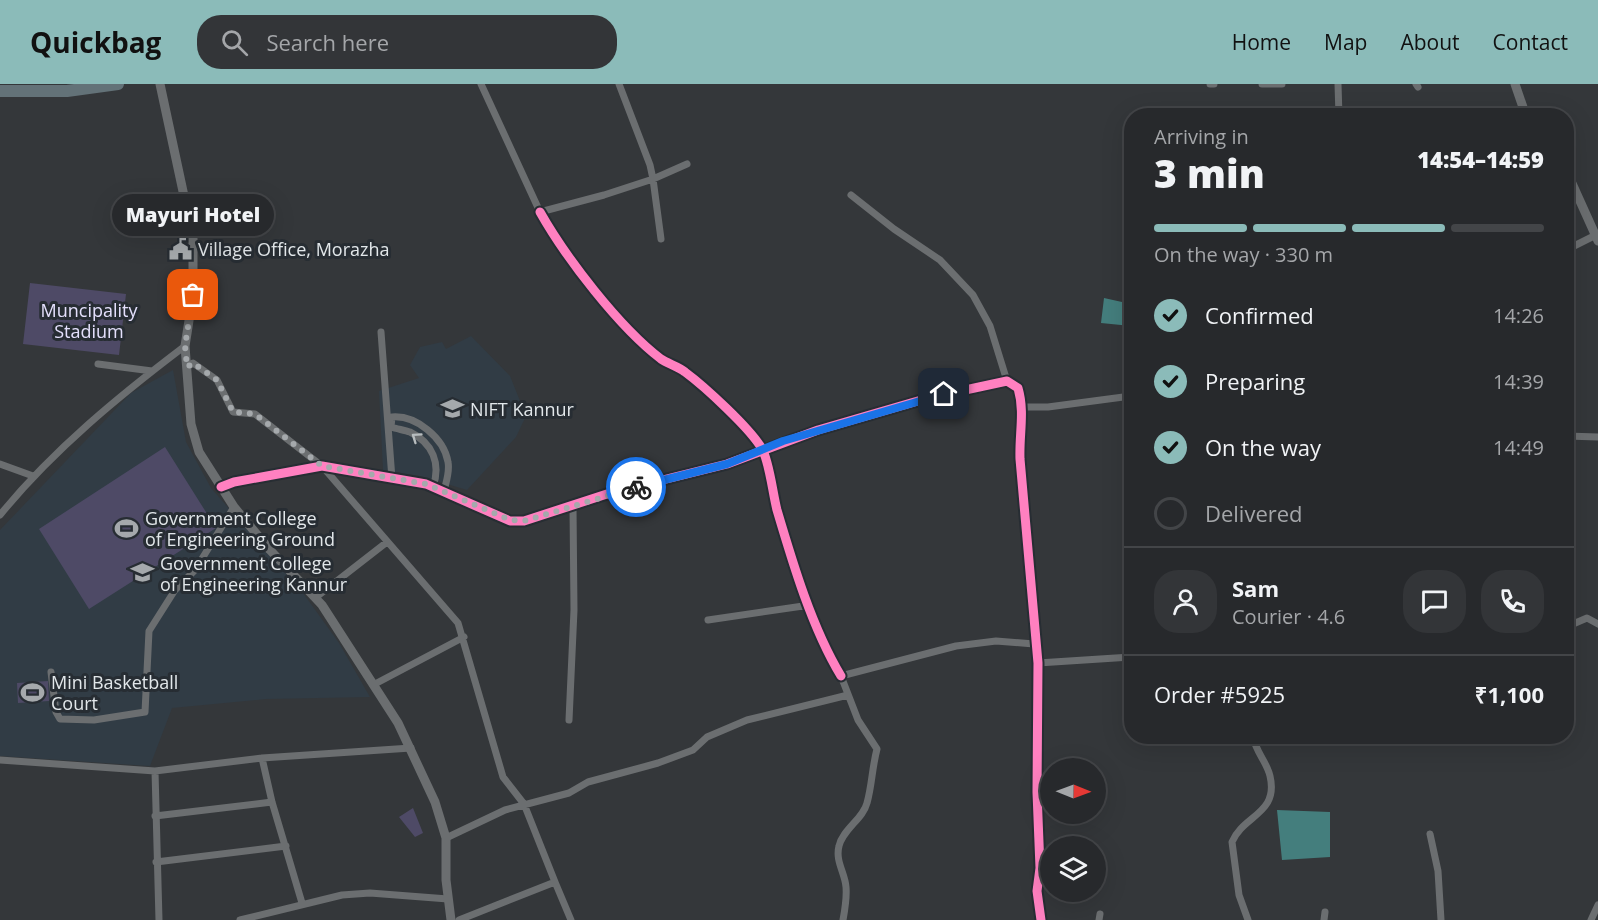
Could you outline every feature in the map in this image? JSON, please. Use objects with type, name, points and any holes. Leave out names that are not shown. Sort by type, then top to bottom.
[{"type":"highway","points":[[0,91],[67,91],[118,84]]},
{"type":"main road","points":[[160,84],[193,238],[193,295],[185,346],[191,424],[199,452],[234,507],[338,627],[411,748],[435,802],[446,838],[451,920]]},
{"type":"main road","points":[[1515,84],[1523,108]]},
{"type":"main road","points":[[1574,187],[1597,237]]},
{"type":"street","points":[[481,84],[540,212],[560,246],[621,320],[662,360],[684,371],[731,413],[762,449],[780,519],[830,658],[841,676],[858,720],[877,749],[872,768],[874,779],[868,792],[867,804],[838,846],[838,864],[846,885],[843,920]]},
{"type":"street","points":[[619,84],[650,165],[661,239]]},
{"type":"street","points":[[1262,84],[1282,84]]},
{"type":"street","points":[[1338,84],[1339,108]]},
{"type":"street","points":[[540,212],[604,195],[652,179],[687,164]]},
{"type":"street","points":[[851,195],[894,229],[940,260],[973,295],[990,326],[1007,381],[1018,388],[1023,407],[1019,432],[1020,459],[1036,624],[1034,644],[1038,663],[1037,792],[1040,868],[1037,891],[1041,920]]},
{"type":"street","points":[[1574,247],[1597,237]]},
{"type":"street","points":[[381,332],[392,479]]},
{"type":"street","points":[[0,514],[33,476],[124,392],[185,346]]},
{"type":"street","points":[[98,363],[152,371]]},
{"type":"street","points":[[187,367],[193,363],[217,380],[233,412],[255,414],[322,466],[458,622],[503,777],[524,804],[571,920]]},
{"type":"street","points":[[221,487],[234,482],[322,466],[433,487],[510,520],[524,521],[610,493],[727,464],[762,449],[818,430],[928,398],[1007,381]]},
{"type":"street","points":[[1023,407],[1048,407],[1124,397]]},
{"type":"street","points":[[433,487],[438,465],[431,450],[414,435],[391,427],[392,417],[400,417],[430,431],[447,458],[448,472],[444,491]]},
{"type":"street","points":[[1574,436],[1598,437]]},
{"type":"street","points":[[0,464],[33,476]]},
{"type":"street","points":[[569,720],[574,610],[573,506]]},
{"type":"street","points":[[51,672],[56,712],[60,719],[94,720],[145,712],[149,631],[175,590],[195,570],[234,507]]},
{"type":"street","points":[[315,598],[387,542]]},
{"type":"street","points":[[708,620],[810,605]]},
{"type":"street","points":[[1574,624],[1587,618],[1598,624]]},
{"type":"street","points":[[373,685],[464,637]]},
{"type":"street","points":[[841,676],[956,646],[996,641],[1034,644]]},
{"type":"street","points":[[1038,663],[1124,657]]},
{"type":"street","points":[[446,838],[524,804],[569,793],[588,782],[664,761],[693,750],[707,737],[747,720],[848,695]]},
{"type":"street","points":[[1248,920],[1239,896],[1232,842],[1243,826],[1261,814],[1269,802],[1270,775],[1256,744]]},
{"type":"street","points":[[0,760],[155,771],[262,758],[411,748]]},
{"type":"street","points":[[262,758],[272,802],[302,903]]},
{"type":"street","points":[[155,771],[159,920]]},
{"type":"street","points":[[155,816],[272,802]]},
{"type":"street","points":[[1430,834],[1438,871],[1441,920]]},
{"type":"street","points":[[156,862],[286,846]]},
{"type":"street","points":[[459,920],[555,882]]},
{"type":"street","points":[[240,920],[302,903],[370,893],[448,899]]},
{"type":"street","points":[[1591,920],[1598,905]]},
{"type":"shaded area","name":"NIFT Kannur","points":[[471,336],[510,376],[526,416],[516,437],[467,490],[420,476],[383,470],[379,391],[419,378],[410,365],[420,347],[442,342],[446,349]]},
{"type":"shaded area","name":"Government College of Engineering Kannur","points":[[173,370],[186,442],[211,488],[303,593],[339,643],[370,697],[266,699],[172,708],[150,766],[0,756],[0,530],[131,393]]},
{"type":"green space","name":"Muncipality Stadium","points":[[30,283],[126,294],[119,355],[23,344]]},
{"type":"green space","name":"Government College of Engineering Ground","points":[[165,447],[216,528],[89,609],[39,529]]},
{"type":"green space","name":"Mini Basketball Court","points":[[48,681],[49,701],[18,703],[17,683]]},
{"type":"green space","points":[[413,808],[423,833],[415,837],[399,817]]},
{"type":"water","points":[[1104,298],[1124,302],[1124,325],[1101,323]]},
{"type":"water","points":[[1277,810],[1330,812],[1330,857],[1282,860]]},
{"type":"cycle path","points":[[540,212],[564,250],[611,311],[661,359],[682,370],[715,397],[748,430],[762,449],[769,469],[777,510],[804,595],[821,637],[841,676]]},
{"type":"cycle path","points":[[221,487],[234,482],[322,466],[426,484],[510,521],[524,521],[610,493],[727,464],[818,430],[928,398],[1007,381],[1018,388],[1021,406],[1020,459],[1038,663],[1037,792],[1040,868],[1037,891],[1041,920]]},
{"type":"way so far","points":[[193,295],[185,346],[187,367],[193,363],[217,380],[233,412],[255,414],[322,466],[426,484],[510,520],[524,521],[610,493],[636,487]]},
{"type":"place","name":"Village Office, Morazha","points":[[180,249]]},
{"type":"place","name":"Mayuri Hotel","points":[[193,295]]},
{"type":"place","name":"NIFT Kannur","points":[[452,409]]},
{"type":"place","name":"Government College of Engineering Ground","points":[[127,528]]},
{"type":"place","name":"Government College of Engineering Kannur","points":[[142,573]]},
{"type":"place","name":"Mini Basketball Court","points":[[33,692]]},
{"type":"route","points":[[636,487],[727,464],[783,441],[944,394]]}]
